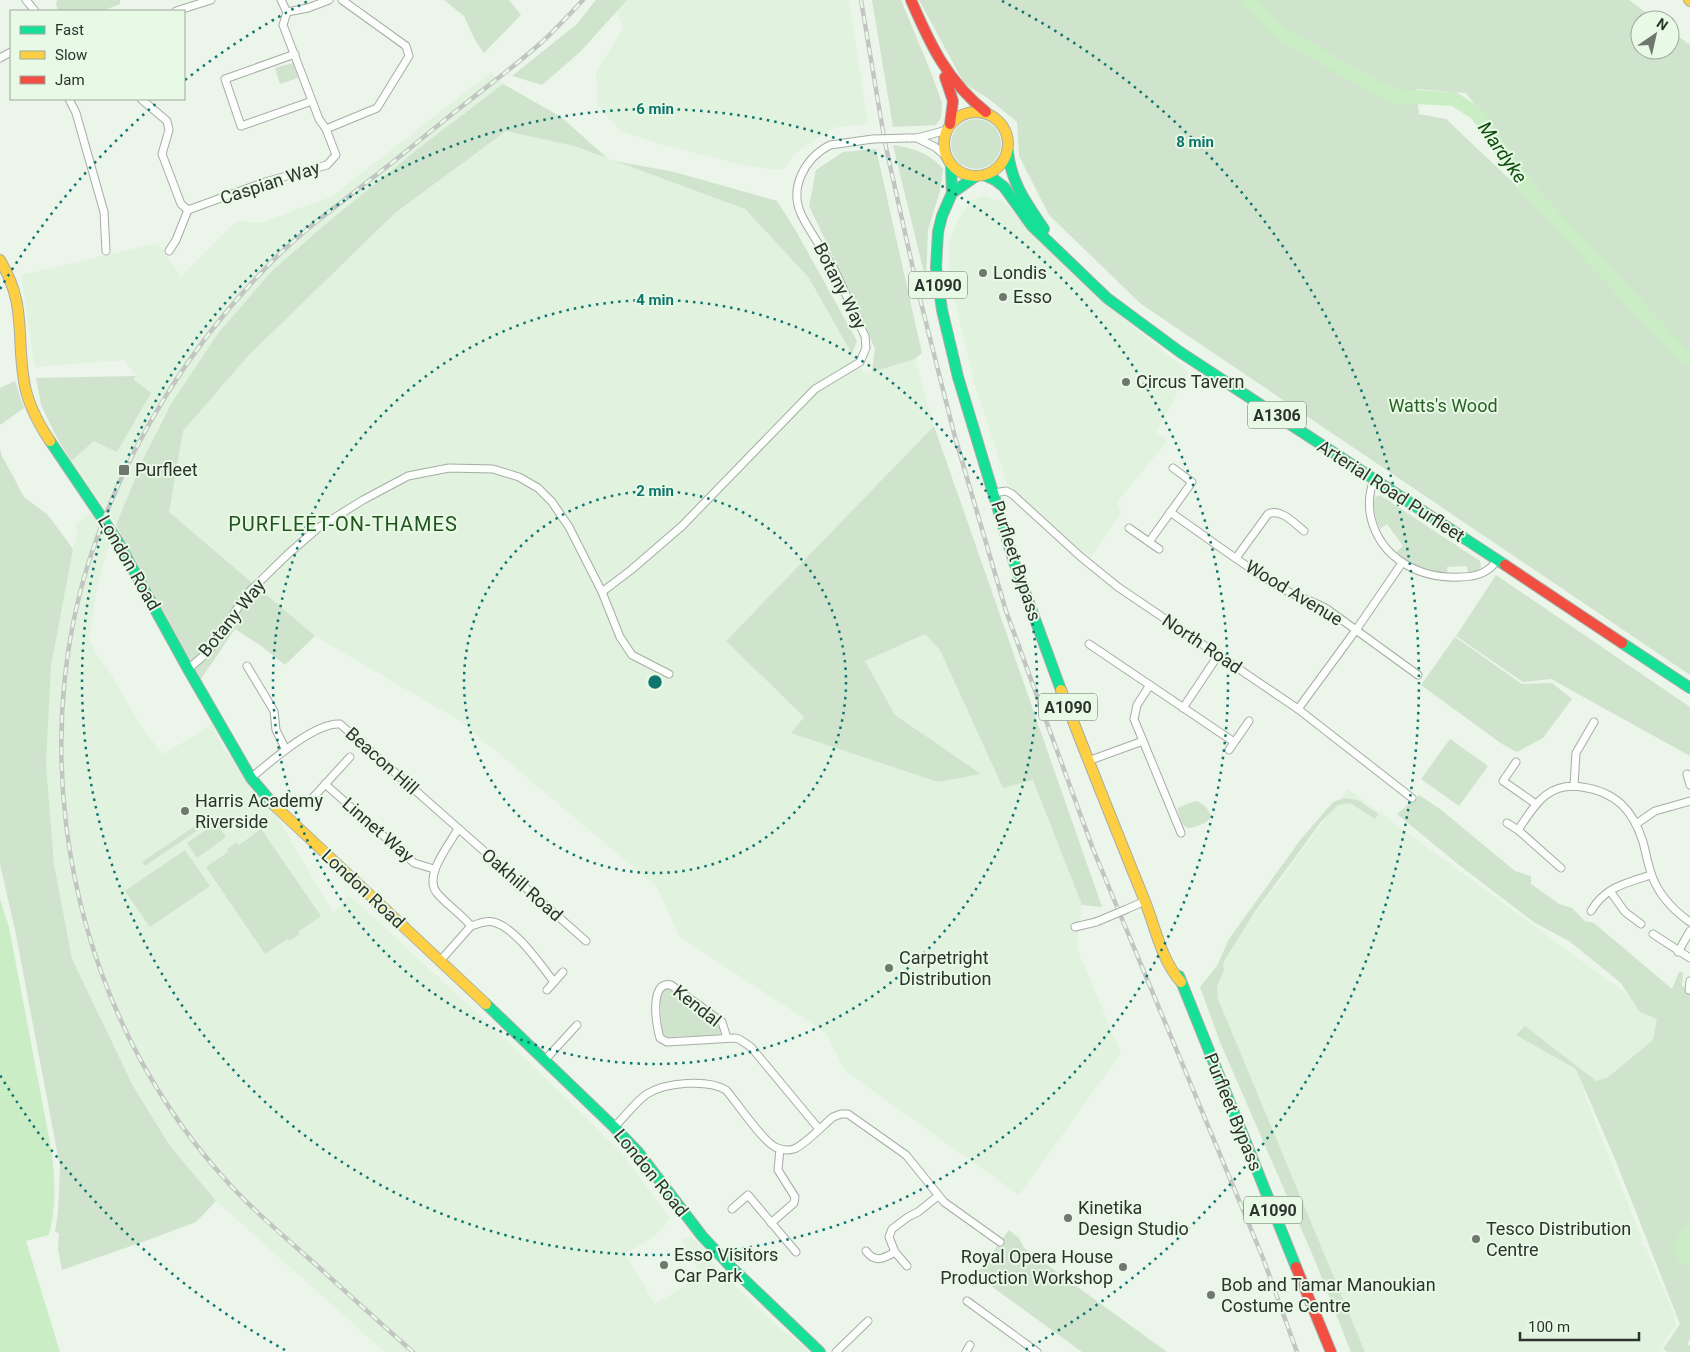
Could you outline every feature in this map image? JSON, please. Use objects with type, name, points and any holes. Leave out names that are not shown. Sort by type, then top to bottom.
[{"type":"main road","points":[[911,0],[939,61],[952,102],[949,127]]},
{"type":"main road","points":[[939,61],[958,89],[1002,123],[1009,140],[1004,162],[1000,166],[952,193]]},
{"type":"main road","points":[[980,176],[967,175],[958,171],[949,160],[944,138],[956,118],[970,112],[986,112]]},
{"type":"main road","name":"Arterial Road Purfleet","points":[[1008,150],[1009,166],[1018,190],[1054,246]]},
{"type":"main road","name":"Purfleet Bypass","points":[[949,160],[952,193],[942,216],[938,232],[936,267],[938,288],[958,377],[1014,562],[1088,761],[1152,918],[1161,929],[1331,1352]]},
{"type":"main road","name":"Arterial Road Purfleet","points":[[980,176],[995,180],[1004,187],[1032,226],[1107,298],[1180,352],[1690,688]]},
{"type":"main road","name":"London Road","points":[[0,260],[12,282],[18,304],[23,375],[26,392],[37,418],[47,436],[117,540],[251,778],[275,806],[614,1127],[638,1152],[702,1236],[731,1267],[820,1352]]},
{"type":"street","points":[[26,0],[34,10]]},
{"type":"street","points":[[179,10],[211,0]]},
{"type":"street","points":[[281,0],[287,12],[284,25],[319,119],[326,130],[377,108],[409,56],[406,46],[342,0]]},
{"type":"street","points":[[287,12],[308,8],[329,0]]},
{"type":"street","points":[[295,54],[225,79],[242,126],[312,101]]},
{"type":"street","points":[[70,100],[76,113],[104,212],[106,251]]},
{"type":"street","points":[[142,100],[167,121],[169,130],[162,154],[181,204],[188,210],[176,240],[169,251]]},
{"type":"street","name":"Botany Way","points":[[602,592],[632,570],[682,526],[815,389],[860,362],[866,348],[865,336],[834,270],[801,214],[798,190],[799,180],[804,168],[816,154],[830,145],[873,139],[917,138],[949,127]]},
{"type":"street","name":"Caspian Way","points":[[188,210],[265,182],[327,166],[336,155],[326,130]]},
{"type":"street","name":"Botany Way","points":[[917,138],[935,147],[949,160]]},
{"type":"street","name":"Botany Way","points":[[188,669],[208,652],[247,594],[318,528],[363,500],[408,476],[449,468],[493,468],[518,476],[538,488],[552,502],[570,527],[602,592],[620,637],[632,655],[669,674]]},
{"type":"street","points":[[1149,542],[1192,482],[1173,468]]},
{"type":"street","points":[[1374,480],[1369,498],[1373,525],[1388,550],[1402,563],[1425,574],[1452,578],[1479,574],[1492,567],[1497,560]]},
{"type":"street","name":"North Road","points":[[994,493],[1006,491],[1012,494],[1081,557],[1118,587],[1298,709],[1412,798]]},
{"type":"street","name":"Wood Avenue","points":[[1170,512],[1260,575],[1287,591],[1327,609],[1418,675]]},
{"type":"street","points":[[1236,558],[1268,514],[1277,512],[1304,530]]},
{"type":"street","points":[[1129,528],[1159,549]]},
{"type":"street","points":[[1298,709],[1402,563]]},
{"type":"street","points":[[1088,644],[1234,742]]},
{"type":"street","points":[[1183,708],[1219,654]]},
{"type":"street","points":[[247,666],[274,712],[276,730],[286,748]]},
{"type":"street","points":[[1150,685],[1137,705],[1134,719],[1181,833]]},
{"type":"street","points":[[1229,750],[1249,721]]},
{"type":"street","points":[[1574,786],[1576,753],[1594,722]]},
{"type":"street","name":"Beacon Hill","points":[[251,778],[286,748],[331,723],[340,724],[458,829]]},
{"type":"street","points":[[1088,761],[1143,741]]},
{"type":"street","name":"Linnet Way","points":[[308,803],[350,757]]},
{"type":"street","points":[[1516,762],[1503,782],[1536,804]]},
{"type":"street","points":[[1687,774],[1690,785]]},
{"type":"street","name":"Linnet Way","points":[[325,784],[414,864],[434,869]]},
{"type":"street","points":[[1518,830],[1544,795],[1558,788],[1574,786],[1589,788],[1608,795],[1622,803],[1636,824],[1651,875],[1670,906],[1690,922]]},
{"type":"street","points":[[1636,824],[1655,811],[1690,801]]},
{"type":"street","points":[[1507,823],[1518,830],[1561,868]]},
{"type":"street","name":"Linnet Way","points":[[458,829],[434,869],[432,880],[436,892],[461,914],[470,926]]},
{"type":"street","name":"Oakhill Road","points":[[458,829],[586,941]]},
{"type":"street","points":[[1591,911],[1595,904],[1620,884],[1651,875]]},
{"type":"street","points":[[1610,891],[1625,912],[1641,924]]},
{"type":"street","points":[[1075,927],[1096,922],[1145,901]]},
{"type":"street","points":[[440,961],[470,926],[494,922],[506,928],[529,949],[554,982]]},
{"type":"street","points":[[1678,952],[1690,931]]},
{"type":"street","points":[[1653,934],[1690,958]]},
{"type":"street","points":[[547,990],[563,972]]},
{"type":"street","points":[[1689,990],[1690,980]]},
{"type":"street","name":"Kendal","points":[[727,1038],[722,1022],[671,985],[665,984],[659,988],[656,994],[660,1038],[673,1042],[727,1038],[739,1039],[751,1047],[818,1129]]},
{"type":"street","points":[[545,1060],[577,1025]]},
{"type":"street","points":[[614,1127],[648,1094],[682,1084],[710,1084],[726,1090],[761,1134],[772,1146],[780,1149],[796,1148],[833,1117],[840,1114],[848,1114],[906,1156],[944,1202],[1000,1242]]},
{"type":"street","points":[[771,1223],[794,1202],[795,1198],[778,1170],[780,1149]]},
{"type":"street","points":[[732,1209],[748,1196],[796,1252]]},
{"type":"street","points":[[907,1266],[894,1252],[889,1237],[892,1230],[938,1196]]},
{"type":"street","points":[[866,1252],[870,1257],[882,1259],[894,1252]]},
{"type":"street","points":[[967,1301],[1037,1352]]},
{"type":"street","points":[[836,1352],[868,1321]]},
{"type":"shaded area","points":[[627,0],[849,0],[868,124],[836,127],[800,149],[782,170],[746,166],[656,143],[620,131],[598,105],[596,72],[623,29],[617,12]]},
{"type":"shaded area","points":[[491,72],[503,84],[419,148],[322,227],[271,272],[228,321],[162,419],[116,525],[71,461],[94,440],[117,452],[136,376],[125,360],[35,367],[21,275],[158,243],[181,276],[236,221],[260,223],[331,197]]},
{"type":"shaded area","points":[[506,131],[574,146],[745,209],[809,278],[864,374],[915,359],[934,426],[726,641],[804,717],[791,733],[980,774],[895,715],[865,661],[925,634],[940,649],[1033,779],[1082,905],[1076,946],[1121,1053],[1019,1195],[845,1071],[826,1033],[679,936],[657,887],[460,721],[315,636],[169,512],[183,431],[248,356],[395,213]]},
{"type":"shaded area","points":[[983,196],[1005,203],[1064,266],[1104,303],[1189,372],[1156,432],[1168,440],[1117,502],[1121,513],[1090,558],[1007,484],[974,382],[948,271],[950,241],[958,219],[972,200]]},
{"type":"shaded area","points":[[89,513],[93,514],[109,538],[109,546],[98,581],[89,637],[96,654],[113,677],[136,718],[159,750],[164,754],[212,724],[225,751],[233,758],[274,812],[334,914],[335,910],[349,895],[500,1034],[620,1151],[670,1218],[656,1235],[625,1254],[655,1304],[705,1274],[701,1271],[699,1272],[681,1238],[692,1237],[707,1251],[717,1269],[781,1330],[810,1352],[385,1352],[216,1201],[170,1146],[133,1086],[72,959],[54,864],[46,764],[51,666],[78,531],[75,526]]},
{"type":"shaded area","points":[[1348,789],[1662,1020],[1658,1039],[1610,1081],[1583,1091],[1642,1239],[1640,1243],[1646,1248],[1672,1310],[1676,1325],[1660,1349],[1664,1352],[1360,1352],[1209,987],[1231,946]]},
{"type":"shaded area","points":[[0,899],[9,927],[54,1170],[54,1202],[49,1235],[26,1241],[60,1352],[0,1352]]},
{"type":"shaded area","points":[[1690,1220],[1690,1266],[1688,1267],[1679,1261],[1671,1248]]},
{"type":"green space","points":[[57,0],[120,0],[120,4],[105,10],[58,10]]},
{"type":"green space","points":[[444,0],[509,0],[521,15],[484,53],[475,40],[464,16]]},
{"type":"green space","points":[[596,0],[627,0],[580,52],[542,85],[512,76],[577,24]]},
{"type":"green space","points":[[872,0],[901,0],[942,103],[941,117],[936,125],[893,127]]},
{"type":"green space","name":"Watts's Wood","points":[[919,0],[1629,0],[1642,10],[1630,10],[1630,60],[1680,60],[1680,38],[1690,45],[1690,675],[1141,304],[1049,215],[1019,156],[1017,122],[989,99],[964,83]],"holes":[[[1416,89],[1466,93],[1543,197],[1538,206],[1446,119],[1419,114],[1417,117],[1419,113]]]},
{"type":"green space","points":[[293,63],[298,78],[280,84],[275,68]]},
{"type":"green space","points":[[503,84],[561,117],[607,158],[574,146],[506,131],[395,213],[248,356],[183,431],[169,512],[315,636],[285,665],[260,645],[235,629],[201,679],[116,525],[144,457],[171,404],[219,332],[271,272],[322,227],[419,148]]},
{"type":"green space","points":[[971,119],[981,119],[994,126],[1001,139],[1001,149],[994,162],[981,169],[971,169],[962,165],[955,158],[951,149],[951,139],[955,130],[962,123]]},
{"type":"green space","points":[[893,145],[921,152],[933,159],[943,169],[940,191],[928,230],[926,281]]},
{"type":"green space","points":[[876,149],[922,353],[915,359],[872,372],[875,349],[809,206],[816,170],[843,152]]},
{"type":"green space","points":[[615,161],[674,172],[777,201],[796,231],[857,341],[852,354],[809,278],[745,209]]},
{"type":"green space","points":[[136,376],[134,380],[151,393],[117,452],[94,441],[71,461],[41,405],[36,378]]},
{"type":"green space","points":[[15,381],[24,408],[0,425],[0,388]]},
{"type":"green space","points":[[934,426],[1102,907],[1082,905],[1033,780],[1003,788],[940,650],[925,634],[865,661],[895,715],[981,774],[938,782],[791,733],[804,717],[726,641]]},
{"type":"green space","points":[[0,449],[24,497],[48,515],[73,549],[51,666],[46,764],[54,864],[72,959],[133,1086],[170,1146],[216,1201],[196,1222],[62,1270],[58,1249],[59,1233],[55,1232],[60,1167],[16,935],[0,864]]},
{"type":"green space","points":[[1380,495],[1480,561],[1481,567],[1478,571],[1468,573],[1467,566],[1447,567],[1448,576],[1411,565],[1395,553],[1403,546],[1387,524],[1380,529],[1374,505],[1375,497]]},
{"type":"green space","points":[[1496,575],[1690,707],[1690,756],[1551,679],[1523,682],[1456,636]]},
{"type":"green space","points":[[1455,637],[1522,684],[1552,683],[1572,699],[1543,738],[1517,752],[1502,744],[1421,685]]},
{"type":"green space","points":[[1450,739],[1488,766],[1459,806],[1421,779]]},
{"type":"green space","points":[[1419,795],[1440,809],[1515,871],[1531,876],[1531,884],[1559,904],[1572,908],[1585,921],[1594,923],[1672,989],[1679,972],[1683,972],[1682,986],[1690,993],[1690,1339],[1687,1344],[1690,1346],[1690,1352],[1668,1352],[1663,1349],[1680,1324],[1615,1159],[1576,1069],[1516,1035],[1525,1026],[1596,1081],[1607,1078],[1653,1040],[1657,1019],[1640,1012],[1621,983],[1569,941],[1535,923],[1459,865],[1397,814]]},
{"type":"green space","points":[[1344,798],[1358,800],[1378,814],[1375,819],[1350,803],[1338,805],[1321,822],[1254,913],[1223,963],[1224,970],[1217,986],[1218,999],[1365,1352],[1351,1352],[1313,1256],[1220,1042],[1200,987],[1217,966],[1229,939],[1301,839],[1333,802]]},
{"type":"green space","points":[[1195,801],[1206,807],[1211,817],[1203,824],[1188,828],[1183,824],[1177,808]]},
{"type":"green space","points":[[201,822],[204,826],[145,866],[142,862]]},
{"type":"green space","points":[[216,823],[226,837],[197,858],[187,843]]},
{"type":"green space","points":[[261,829],[321,916],[298,932],[300,934],[289,941],[287,939],[265,954],[206,867],[228,852],[227,849],[237,842],[239,845]]},
{"type":"green space","points":[[185,850],[210,886],[150,927],[125,891]]},
{"type":"green space","points":[[667,988],[722,1028],[720,1035],[668,1037],[663,1034],[660,996],[661,990]]},
{"type":"green space","points":[[1009,1230],[1019,1238],[1024,1248],[1167,1352],[1082,1352],[976,1275]]},
{"type":"waterway","name":"Mardyke","points":[[1248,0],[1274,27],[1289,38],[1375,87],[1395,96],[1454,99],[1477,114],[1531,192],[1679,351],[1690,358]]},
{"type":"railway","points":[[413,1352],[261,1216],[223,1177],[172,1112],[129,1037],[100,970],[79,899],[66,826],[61,752],[65,678],[77,605],[98,535],[112,499],[128,463],[166,395],[211,331],[262,272],[287,247],[521,60],[547,37],[583,0]]},
{"type":"railway","points":[[861,0],[885,143],[918,291],[955,437],[1006,611],[1093,849],[1263,1258],[1297,1352]]},
{"type":"traffic: fast","points":[[1008,152],[1012,174],[1016,183],[1044,229]]},
{"type":"traffic: fast","points":[[951,164],[952,193],[942,216],[938,232],[936,267],[942,310],[958,377],[1014,562],[1061,690]]},
{"type":"traffic: fast","points":[[984,175],[1004,187],[1032,226],[1107,298],[1180,352],[1505,565]]},
{"type":"traffic: fast","points":[[952,193],[976,176]]},
{"type":"traffic: fast","points":[[50,441],[117,540],[251,778],[273,804]]},
{"type":"traffic: fast","points":[[1622,643],[1690,688]]},
{"type":"traffic: fast","points":[[1179,976],[1296,1267]]},
{"type":"traffic: fast","points":[[486,1004],[638,1152],[702,1236],[731,1267],[820,1352]]},
{"type":"traffic: slow","points":[[970,112],[982,112],[999,121],[1006,132],[1008,144],[1006,156],[999,167],[982,176],[970,176],[958,171],[949,162],[944,150],[944,138],[949,126],[958,117],[970,112]]},
{"type":"traffic: slow","points":[[0,260],[14,292],[17,306],[24,381],[28,397],[37,420],[50,441]]},
{"type":"traffic: slow","points":[[1061,690],[1144,899],[1163,953],[1181,982]]},
{"type":"traffic: slow","points":[[273,804],[486,1004]]},
{"type":"traffic: jam","points":[[911,0],[925,32],[950,75],[960,88],[986,112]]},
{"type":"traffic: jam","points":[[945,77],[953,101],[950,124]]},
{"type":"traffic: jam","points":[[1505,565],[1622,643]]},
{"type":"traffic: jam","points":[[1296,1267],[1331,1352]]},
{"type":"place","name":"Londis","points":[[983,273]]},
{"type":"place","name":"Esso","points":[[1003,297]]},
{"type":"place","name":"Circus Tavern","points":[[1126,382]]},
{"type":"place","name":"Purfleet","points":[[124,470]]},
{"type":"place","name":"Harris Academy Riverside","points":[[185,811]]},
{"type":"place","name":"Carpetright Distribution","points":[[889,968]]},
{"type":"place","name":"Kinetika Design Studio","points":[[1068,1218]]},
{"type":"place","name":"Tesco Distribution Centre","points":[[1476,1239]]},
{"type":"place","name":"Esso Visitors Car Park","points":[[664,1265]]},
{"type":"place","name":"Royal Opera House Production Workshop","points":[[1123,1267]]},
{"type":"place","name":"Bob and Tamar Manoukian Costume Centre","points":[[1211,1295]]},
{"type":"district","name":"PURFLEET-ON-THAMES","points":[[343,524]]}]
